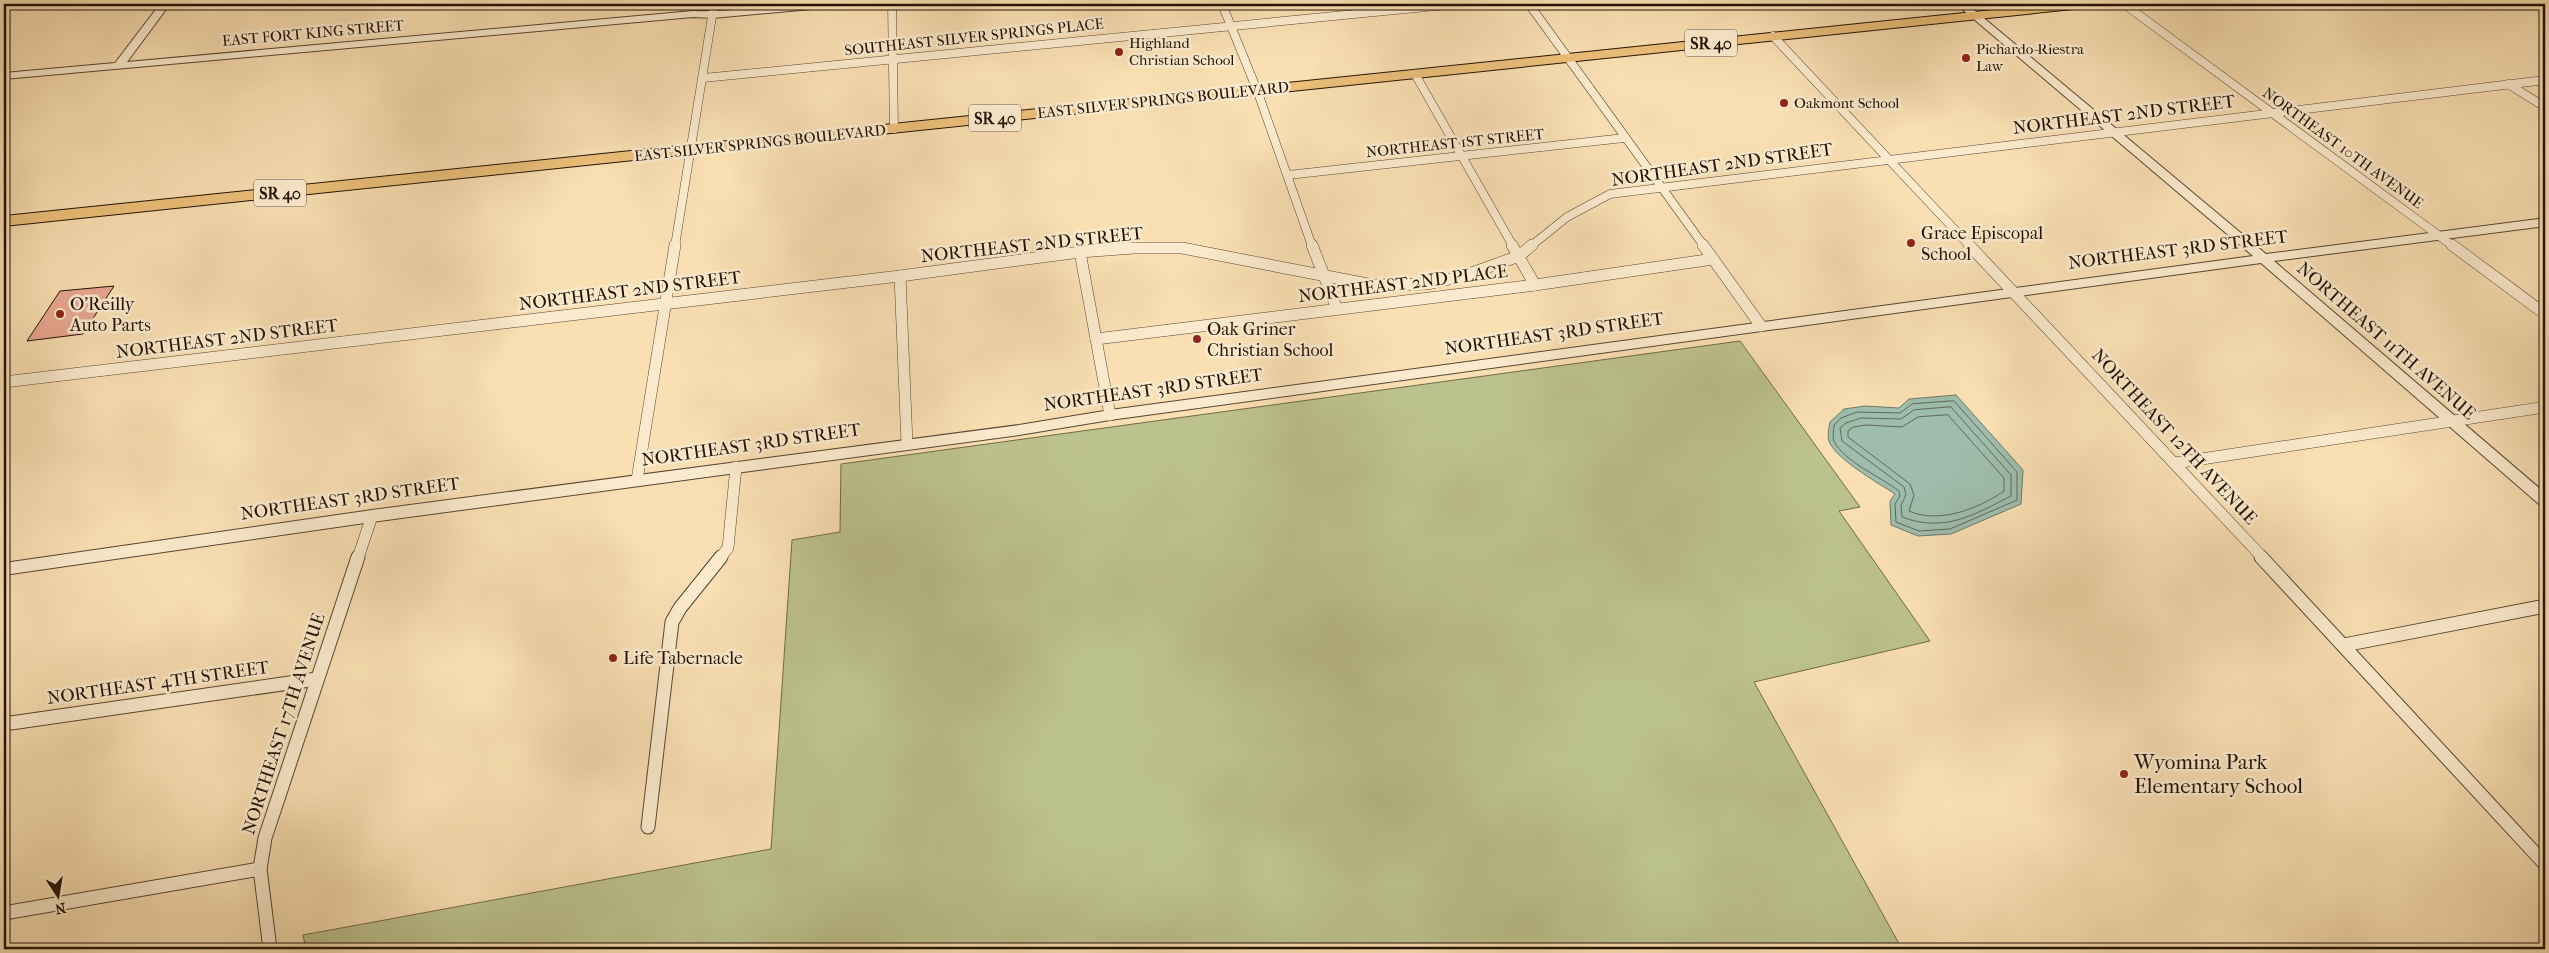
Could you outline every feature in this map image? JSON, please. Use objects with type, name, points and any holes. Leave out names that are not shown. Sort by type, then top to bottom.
[{"type":"main road","name":"EAST SILVER SPRINGS BOULEVARD","points":[[4,221],[2083,4]]},
{"type":"street","points":[[120,65],[165,4]]},
{"type":"street","points":[[637,480],[692,150],[714,4]]},
{"type":"street","name":"EAST FORT KING STREET","points":[[4,76],[693,14],[713,15],[834,4]]},
{"type":"street","points":[[892,4],[894,129]]},
{"type":"street","points":[[1222,4],[1257,90],[1336,309]]},
{"type":"street","name":"SOUTHEAST SILVER SPRINGS PLACE","points":[[703,78],[1457,4]]},
{"type":"street","points":[[1528,4],[1569,58],[1624,138],[1761,326]]},
{"type":"street","name":"NORTHEAST 11TH AVENUE","points":[[1961,4],[2110,132],[2264,259],[2545,501]]},
{"type":"street","name":"NORTHEAST 10TH AVENUE","points":[[2124,4],[2545,314]]},
{"type":"street","name":"NORTHEAST 12TH AVENUE","points":[[1773,36],[2175,463],[2545,864]]},
{"type":"street","points":[[1415,74],[1535,284]]},
{"type":"street","name":"NORTHEAST 2ND STREET","points":[[4,382],[900,276],[1080,252],[1134,248],[1182,248],[1323,277],[1373,285],[1433,283],[1466,275],[1519,256],[1567,217],[1610,194],[2545,80]]},
{"type":"street","points":[[2508,84],[2545,106]]},
{"type":"street","name":"NORTHEAST 1ST STREET","points":[[1288,175],[1624,138]]},
{"type":"street","name":"NORTHEAST 3RD STREET","points":[[4,569],[372,516],[2013,291],[2545,222]]},
{"type":"street","points":[[1080,252],[1110,415]]},
{"type":"street","name":"NORTHEAST 2ND PLACE","points":[[1096,339],[1535,284],[1713,259]]},
{"type":"street","points":[[900,276],[907,444]]},
{"type":"street","points":[[1433,283],[1440,296]]},
{"type":"street","points":[[2175,463],[2545,406]]},
{"type":"street","points":[[648,827],[672,622],[680,608],[728,548],[736,467]]},
{"type":"street","name":"NORTHEAST 17TH AVENUE","points":[[270,949],[260,869],[265,838],[372,516]]},
{"type":"street","points":[[2344,645],[2545,606]]},
{"type":"street","name":"NORTHEAST 4TH STREET","points":[[4,724],[317,678]]},
{"type":"street","points":[[4,913],[260,869]]},
{"type":"green space","points":[[1740,341],[1860,507],[1839,511],[1930,641],[1754,682],[1902,949],[306,949],[303,935],[771,849],[792,540],[840,532],[841,464]]},
{"type":"water","points":[[1956,395],[2023,470],[2021,504],[1951,534],[1918,536],[1891,525],[1890,501],[1895,494],[1839,455],[1829,441],[1830,422],[1844,409],[1865,406],[1899,408],[1909,399]]},
{"type":"building","points":[[114,286],[83,334],[27,341],[60,291]]},
{"type":"place","name":"Highland Christian School","points":[[1119,52]]},
{"type":"place","name":"Pichardo-Riestra Law","points":[[1966,58]]},
{"type":"place","name":"Oakmont School","points":[[1784,103]]},
{"type":"place","name":"Grace Episcopal School","points":[[1911,243]]},
{"type":"place","name":"O'Reilly Auto Parts","points":[[60,314]]},
{"type":"place","name":"Oak Griner Christian School","points":[[1197,339]]},
{"type":"place","name":"Life Tabernacle","points":[[613,658]]},
{"type":"place","name":"Wyomina Park Elementary School","points":[[2124,774]]}]
